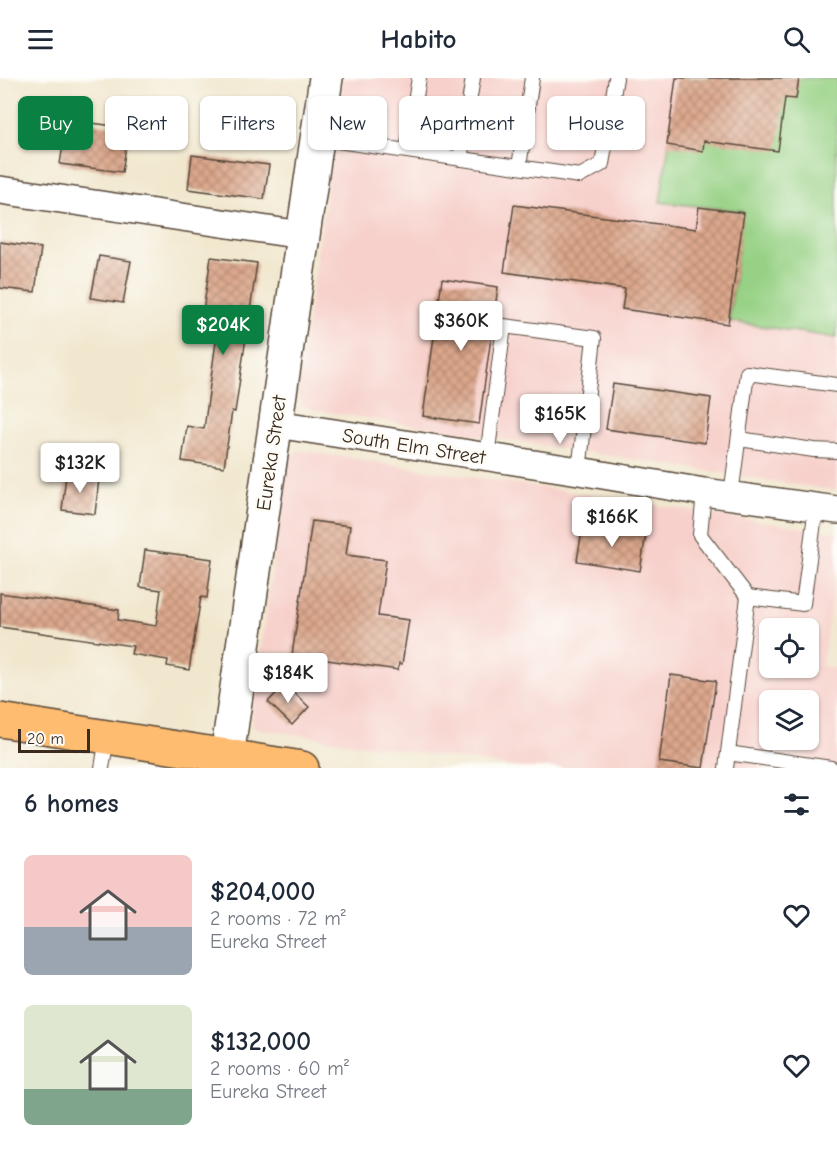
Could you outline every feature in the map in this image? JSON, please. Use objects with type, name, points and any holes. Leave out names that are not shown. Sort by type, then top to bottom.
[{"type":"main road","points":[[0,720],[105,753],[221,759],[300,768]]},
{"type":"street","name":"Eureka Street","points":[[323,96],[326,78]]},
{"type":"street","name":"Eureka Street","points":[[221,759],[276,424],[315,150]]},
{"type":"street","points":[[0,190],[302,236]]},
{"type":"street","name":"South Elm Street","points":[[276,424],[704,492],[827,508]]},
{"type":"lane","points":[[407,151],[419,78]]},
{"type":"lane","points":[[460,159],[473,78]]},
{"type":"lane","points":[[519,167],[532,78]]},
{"type":"lane","points":[[387,148],[580,176],[602,164],[616,78]]},
{"type":"lane","points":[[487,457],[504,326],[594,338],[579,471]]},
{"type":"lane","points":[[731,495],[747,373],[837,385]]},
{"type":"lane","points":[[739,439],[814,450],[837,451]]},
{"type":"lane","points":[[704,492],[700,535],[748,597],[803,604],[827,508]]},
{"type":"lane","points":[[726,768],[748,597]]},
{"type":"lane","points":[[728,753],[831,768]]},
{"type":"shaded area","points":[[343,78],[837,78],[837,491],[314,410],[302,404],[297,393],[332,150],[387,150],[387,96],[340,96]]},
{"type":"shaded area","points":[[298,450],[837,533],[837,564],[822,666],[837,669],[837,768],[521,768],[254,728],[251,718],[287,464]]},
{"type":"green space","points":[[679,78],[837,78],[837,338],[729,321],[743,211],[660,202]]},
{"type":"building","points":[[676,78],[799,78],[796,99],[785,98],[778,151],[704,141],[703,151],[667,145]]},
{"type":"building","points":[[93,123],[105,125],[105,150],[126,150],[122,172],[60,164],[62,150],[93,150]]},
{"type":"building","points":[[192,155],[269,165],[264,199],[188,189]]},
{"type":"building","points":[[514,205],[696,229],[699,207],[744,213],[728,324],[622,309],[625,289],[504,272]]},
{"type":"building","points":[[0,242],[41,248],[35,292],[0,288]]},
{"type":"building","points":[[99,256],[131,261],[123,303],[91,298]]},
{"type":"building","points":[[211,257],[257,263],[235,412],[232,411],[224,467],[182,461],[187,426],[204,429],[217,334],[200,332]]},
{"type":"building","points":[[442,279],[498,287],[479,424],[423,416]]},
{"type":"building","points":[[613,384],[711,398],[705,443],[606,429]]},
{"type":"building","points":[[66,475],[99,479],[95,514],[62,510]]},
{"type":"building","points":[[312,521],[350,526],[346,555],[386,560],[378,616],[409,620],[402,664],[399,663],[398,670],[292,655]]},
{"type":"building","points":[[583,524],[646,534],[640,571],[577,561]]},
{"type":"building","points":[[145,550],[212,559],[207,598],[201,597],[189,670],[167,666],[168,660],[131,654],[133,646],[0,627],[0,593],[119,610],[118,620],[156,626],[161,590],[140,587]]},
{"type":"building","points":[[671,675],[716,681],[703,768],[659,762]]},
{"type":"building","points":[[285,684],[309,707],[292,725],[268,702]]}]
